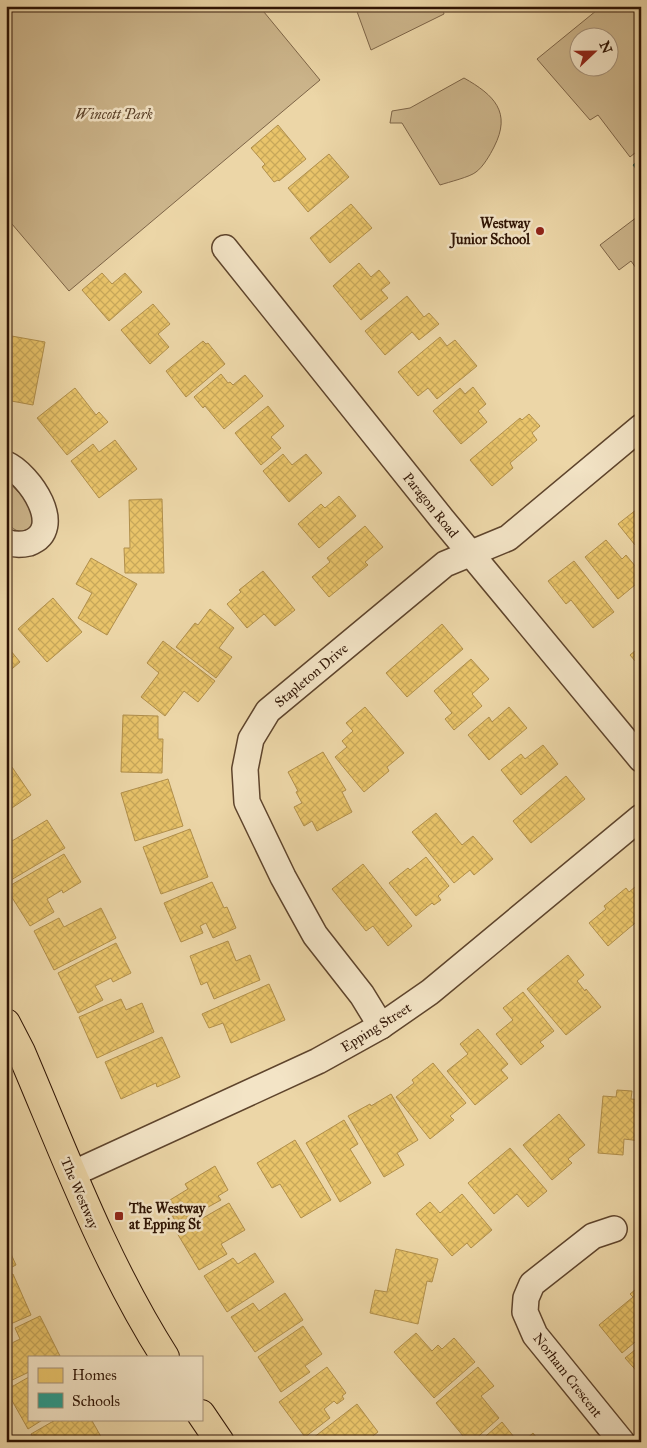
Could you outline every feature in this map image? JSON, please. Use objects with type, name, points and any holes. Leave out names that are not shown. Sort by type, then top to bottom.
[{"type":"main road","name":"The Westway","points":[[6,1023],[21,1052],[115,1270],[163,1356]]},
{"type":"main road","points":[[202,1415],[220,1442]]},
{"type":"street","name":"Paragon Road","points":[[225,248],[472,554],[641,759]]},
{"type":"street","name":"Stapleton Drive","points":[[381,1026],[362,995],[315,935],[247,802],[245,769],[251,739],[268,711],[445,564],[508,538],[641,427]]},
{"type":"street","points":[[6,464],[20,474],[36,493],[44,511],[45,520],[43,530],[35,540],[24,544],[6,542]]},
{"type":"street","name":"Epping Street","points":[[72,1174],[318,1061],[381,1026],[430,992],[641,817]]},
{"type":"street","name":"Norham Crescent","points":[[614,1229],[593,1236],[532,1284],[526,1298],[525,1312],[535,1334],[622,1442]]},
{"type":"green space","name":"Wincott Park","points":[[6,6],[259,6],[320,80],[69,291],[6,217]]},
{"type":"green space","points":[[355,6],[442,6],[444,14],[371,50]]},
{"type":"green space","points":[[602,6],[641,6],[641,148],[630,157],[598,115],[590,120],[537,59],[570,32],[570,78],[620,78],[620,28],[575,28]]},
{"type":"green space","points":[[464,78],[484,91],[497,106],[501,124],[499,135],[490,154],[479,170],[469,176],[440,185],[402,123],[390,123],[392,111],[410,108]]},
{"type":"green space","points":[[641,214],[641,265],[636,268],[631,261],[619,270],[600,245]]},
{"type":"green space","points":[[6,479],[34,509],[35,525],[27,530],[13,529],[6,522]]},
{"type":"building: Homes","points":[[278,125],[306,159],[279,181],[274,182],[262,167],[265,164],[251,148]]},
{"type":"building: Homes","points":[[329,154],[349,177],[308,212],[288,188]]},
{"type":"building: Homes","points":[[351,204],[372,228],[330,263],[310,238]]},
{"type":"building: Homes","points":[[359,263],[371,277],[379,270],[390,283],[381,290],[388,298],[361,320],[333,286]]},
{"type":"building: Homes","points":[[102,273],[112,284],[125,273],[142,292],[109,321],[82,290]]},
{"type":"building: Homes","points":[[407,296],[424,317],[429,313],[439,324],[419,340],[412,332],[385,355],[365,331]]},
{"type":"building: Homes","points":[[153,304],[170,324],[158,334],[169,347],[150,364],[121,330]]},
{"type":"building: Homes","points":[[6,335],[45,342],[33,405],[6,400]]},
{"type":"building: Homes","points":[[440,337],[447,346],[455,340],[477,366],[437,399],[428,388],[418,396],[398,372]]},
{"type":"building: Homes","points":[[203,341],[206,344],[208,343],[225,364],[186,397],[166,371]]},
{"type":"building: Homes","points":[[221,374],[228,383],[230,382],[233,385],[245,375],[263,396],[224,429],[205,406],[203,408],[194,397]]},
{"type":"building: Homes","points":[[473,387],[486,404],[478,411],[487,422],[461,444],[433,411],[460,388],[465,394]]},
{"type":"building: Homes","points":[[75,388],[96,415],[99,412],[108,422],[67,455],[37,418]]},
{"type":"building: Homes","points":[[268,406],[284,426],[271,437],[281,448],[261,465],[235,433]]},
{"type":"building: Homes","points":[[529,414],[540,426],[532,433],[537,440],[510,463],[513,468],[492,486],[470,460],[520,418],[522,420]]},
{"type":"building: Homes","points":[[115,440],[137,469],[99,498],[71,461],[93,444],[99,452]]},
{"type":"building: Homes","points":[[283,454],[292,465],[306,454],[322,473],[289,502],[263,471]]},
{"type":"building: Homes","points":[[339,496],[356,516],[319,548],[298,524],[321,504],[325,508]]},
{"type":"building: Homes","points":[[162,499],[164,573],[125,573],[124,548],[130,548],[129,500]]},
{"type":"building: Homes","points":[[641,506],[641,540],[635,545],[618,524]]},
{"type":"building: Homes","points":[[365,526],[383,547],[365,562],[368,565],[329,597],[312,577],[330,562],[327,558]]},
{"type":"building: Homes","points":[[606,540],[622,559],[626,555],[641,573],[641,580],[618,599],[585,557]]},
{"type":"building: Homes","points":[[91,558],[137,584],[107,635],[78,618],[92,593],[76,584]]},
{"type":"building: Homes","points":[[574,561],[614,612],[593,628],[571,600],[566,604],[548,581]]},
{"type":"building: Homes","points":[[263,571],[295,610],[275,626],[264,614],[247,628],[227,604],[241,592],[239,590]]},
{"type":"building: Homes","points":[[53,598],[82,632],[47,662],[18,629]]},
{"type":"building: Homes","points":[[210,609],[234,628],[219,648],[232,657],[216,678],[176,647],[195,623],[198,625]]},
{"type":"building: Homes","points":[[442,624],[463,649],[407,697],[386,673]]},
{"type":"building: Homes","points":[[163,641],[215,681],[198,702],[184,691],[165,716],[141,697],[159,673],[147,663]]},
{"type":"building: Homes","points":[[6,645],[20,662],[6,674]]},
{"type":"building: Homes","points":[[641,646],[641,668],[630,655]]},
{"type":"building: Homes","points":[[471,659],[489,679],[472,694],[482,706],[454,730],[445,719],[452,713],[434,691]]},
{"type":"building: Homes","points":[[365,707],[404,753],[387,767],[389,771],[364,792],[335,757],[347,747],[342,741],[353,731],[346,723]]},
{"type":"building: Homes","points":[[509,707],[527,728],[489,760],[468,735],[489,717],[492,722]]},
{"type":"building: Homes","points":[[123,715],[158,716],[158,739],[163,739],[162,773],[121,772]]},
{"type":"building: Homes","points":[[543,745],[558,764],[521,795],[501,770],[521,754],[525,759]]},
{"type":"building: Homes","points":[[323,752],[346,790],[342,792],[352,812],[317,831],[312,821],[304,826],[294,807],[302,803],[288,772]]},
{"type":"building: Homes","points":[[12,767],[31,795],[6,812],[6,771]]},
{"type":"building: Homes","points":[[566,776],[585,799],[531,843],[513,821]]},
{"type":"building: Homes","points":[[168,779],[183,826],[135,841],[121,793]]},
{"type":"building: Homes","points":[[436,813],[462,845],[473,836],[493,859],[474,875],[470,870],[454,883],[412,832]]},
{"type":"building: Homes","points":[[47,820],[65,848],[6,883],[6,832],[12,841]]},
{"type":"building: Homes","points":[[190,829],[208,877],[161,894],[143,847]]},
{"type":"building: Homes","points":[[64,854],[81,882],[63,893],[62,890],[47,899],[54,912],[30,926],[6,888]]},
{"type":"building: Homes","points":[[426,857],[449,886],[438,896],[441,900],[434,905],[432,903],[416,916],[389,883]]},
{"type":"building: Homes","points":[[363,864],[412,926],[388,946],[373,926],[366,931],[332,889]]},
{"type":"building: Homes","points":[[212,882],[224,908],[227,907],[236,928],[213,938],[206,923],[200,926],[203,933],[181,942],[164,903]]},
{"type":"building: Homes","points":[[641,882],[641,918],[608,946],[589,923],[606,909],[604,906],[626,888],[629,892]]},
{"type":"building: Homes","points":[[101,908],[116,938],[54,970],[34,931],[59,918],[64,927]]},
{"type":"building: Homes","points":[[228,941],[236,961],[250,955],[260,980],[214,999],[207,982],[201,985],[190,956]]},
{"type":"building: Homes","points":[[116,943],[131,973],[113,982],[111,978],[95,986],[103,1000],[78,1013],[58,973]]},
{"type":"building: Homes","points":[[568,955],[584,975],[577,981],[601,1007],[566,1035],[527,989]]},
{"type":"building: Homes","points":[[269,984],[285,1020],[231,1043],[223,1023],[209,1028],[202,1014]]},
{"type":"building: Homes","points":[[523,992],[554,1031],[540,1042],[544,1046],[521,1065],[496,1034],[513,1020],[503,1008]]},
{"type":"building: Homes","points":[[121,999],[126,1010],[142,1003],[154,1032],[97,1058],[79,1017]]},
{"type":"building: Homes","points":[[478,1029],[508,1064],[501,1070],[508,1078],[475,1105],[447,1071],[468,1054],[460,1044]]},
{"type":"building: Homes","points":[[162,1037],[180,1077],[157,1087],[156,1083],[121,1099],[105,1062]]},
{"type":"building: Homes","points":[[433,1063],[466,1103],[450,1116],[454,1120],[430,1139],[396,1097],[414,1083],[412,1080]]},
{"type":"building: Homes","points":[[617,1090],[632,1091],[631,1099],[641,1100],[641,1141],[624,1139],[623,1155],[598,1153],[603,1096],[616,1097]]},
{"type":"building: Homes","points":[[391,1094],[418,1140],[397,1153],[404,1165],[384,1177],[348,1116],[370,1104],[371,1106]]},
{"type":"building: Homes","points":[[559,1114],[585,1145],[568,1159],[572,1163],[552,1180],[523,1145]]},
{"type":"building: Homes","points":[[344,1120],[358,1144],[350,1149],[371,1183],[340,1202],[306,1143]]},
{"type":"building: Homes","points":[[295,1140],[331,1200],[301,1218],[280,1184],[272,1188],[257,1163]]},
{"type":"building: Homes","points":[[510,1148],[547,1191],[528,1207],[517,1194],[494,1214],[468,1183]]},
{"type":"building: Homes","points":[[215,1166],[228,1190],[218,1196],[221,1200],[177,1224],[165,1203],[188,1189],[185,1184]]},
{"type":"building: Homes","points":[[462,1194],[492,1230],[471,1248],[467,1243],[452,1256],[416,1214],[430,1202],[440,1213]]},
{"type":"building: Homes","points":[[229,1203],[245,1230],[221,1244],[227,1254],[199,1270],[177,1233]]},
{"type":"building: Homes","points":[[6,1243],[16,1265],[6,1270]]},
{"type":"building: Homes","points":[[396,1249],[438,1259],[432,1282],[427,1281],[418,1324],[370,1313],[375,1290],[387,1292]]},
{"type":"building: Homes","points":[[255,1253],[274,1282],[227,1312],[204,1276],[233,1258],[238,1264]]},
{"type":"building: Homes","points":[[13,1274],[31,1315],[6,1326],[6,1277]]},
{"type":"building: Homes","points":[[641,1285],[641,1337],[622,1353],[599,1325],[633,1297],[630,1294]]},
{"type":"building: Homes","points":[[285,1293],[303,1320],[255,1352],[231,1317],[253,1303],[259,1311]]},
{"type":"building: Homes","points":[[40,1316],[60,1356],[28,1356],[28,1372],[6,1383],[6,1346],[20,1339],[15,1328]]},
{"type":"building: Homes","points":[[303,1326],[322,1354],[305,1366],[310,1372],[281,1392],[258,1357]]},
{"type":"building: Homes","points":[[416,1333],[432,1351],[438,1345],[442,1349],[454,1338],[475,1362],[434,1398],[394,1352]]},
{"type":"building: Homes","points":[[641,1345],[641,1376],[625,1358]]},
{"type":"building: Homes","points":[[327,1367],[346,1393],[342,1396],[344,1399],[337,1404],[334,1401],[324,1409],[330,1418],[305,1437],[279,1402]]},
{"type":"building: Homes","points":[[478,1367],[494,1386],[481,1396],[499,1418],[472,1442],[468,1442],[436,1403]]},
{"type":"building: Homes","points":[[28,1378],[28,1420],[42,1420],[28,1429],[6,1390]]},
{"type":"building: Homes","points":[[357,1404],[378,1432],[365,1442],[316,1442],[313,1438]]},
{"type":"building: Homes","points":[[55,1420],[92,1420],[104,1442],[36,1442],[31,1434]]},
{"type":"building: Homes","points":[[502,1422],[518,1442],[479,1442]]},
{"type":"building: Homes","points":[[533,1433],[540,1442],[523,1442]]},
{"type":"building: Schools","points":[[641,158],[641,175],[633,165]]},
{"type":"place","name":"Westway Junior School","points":[[540,231]]},
{"type":"place","name":"The Westway at Epping St","points":[[119,1216]]}]
